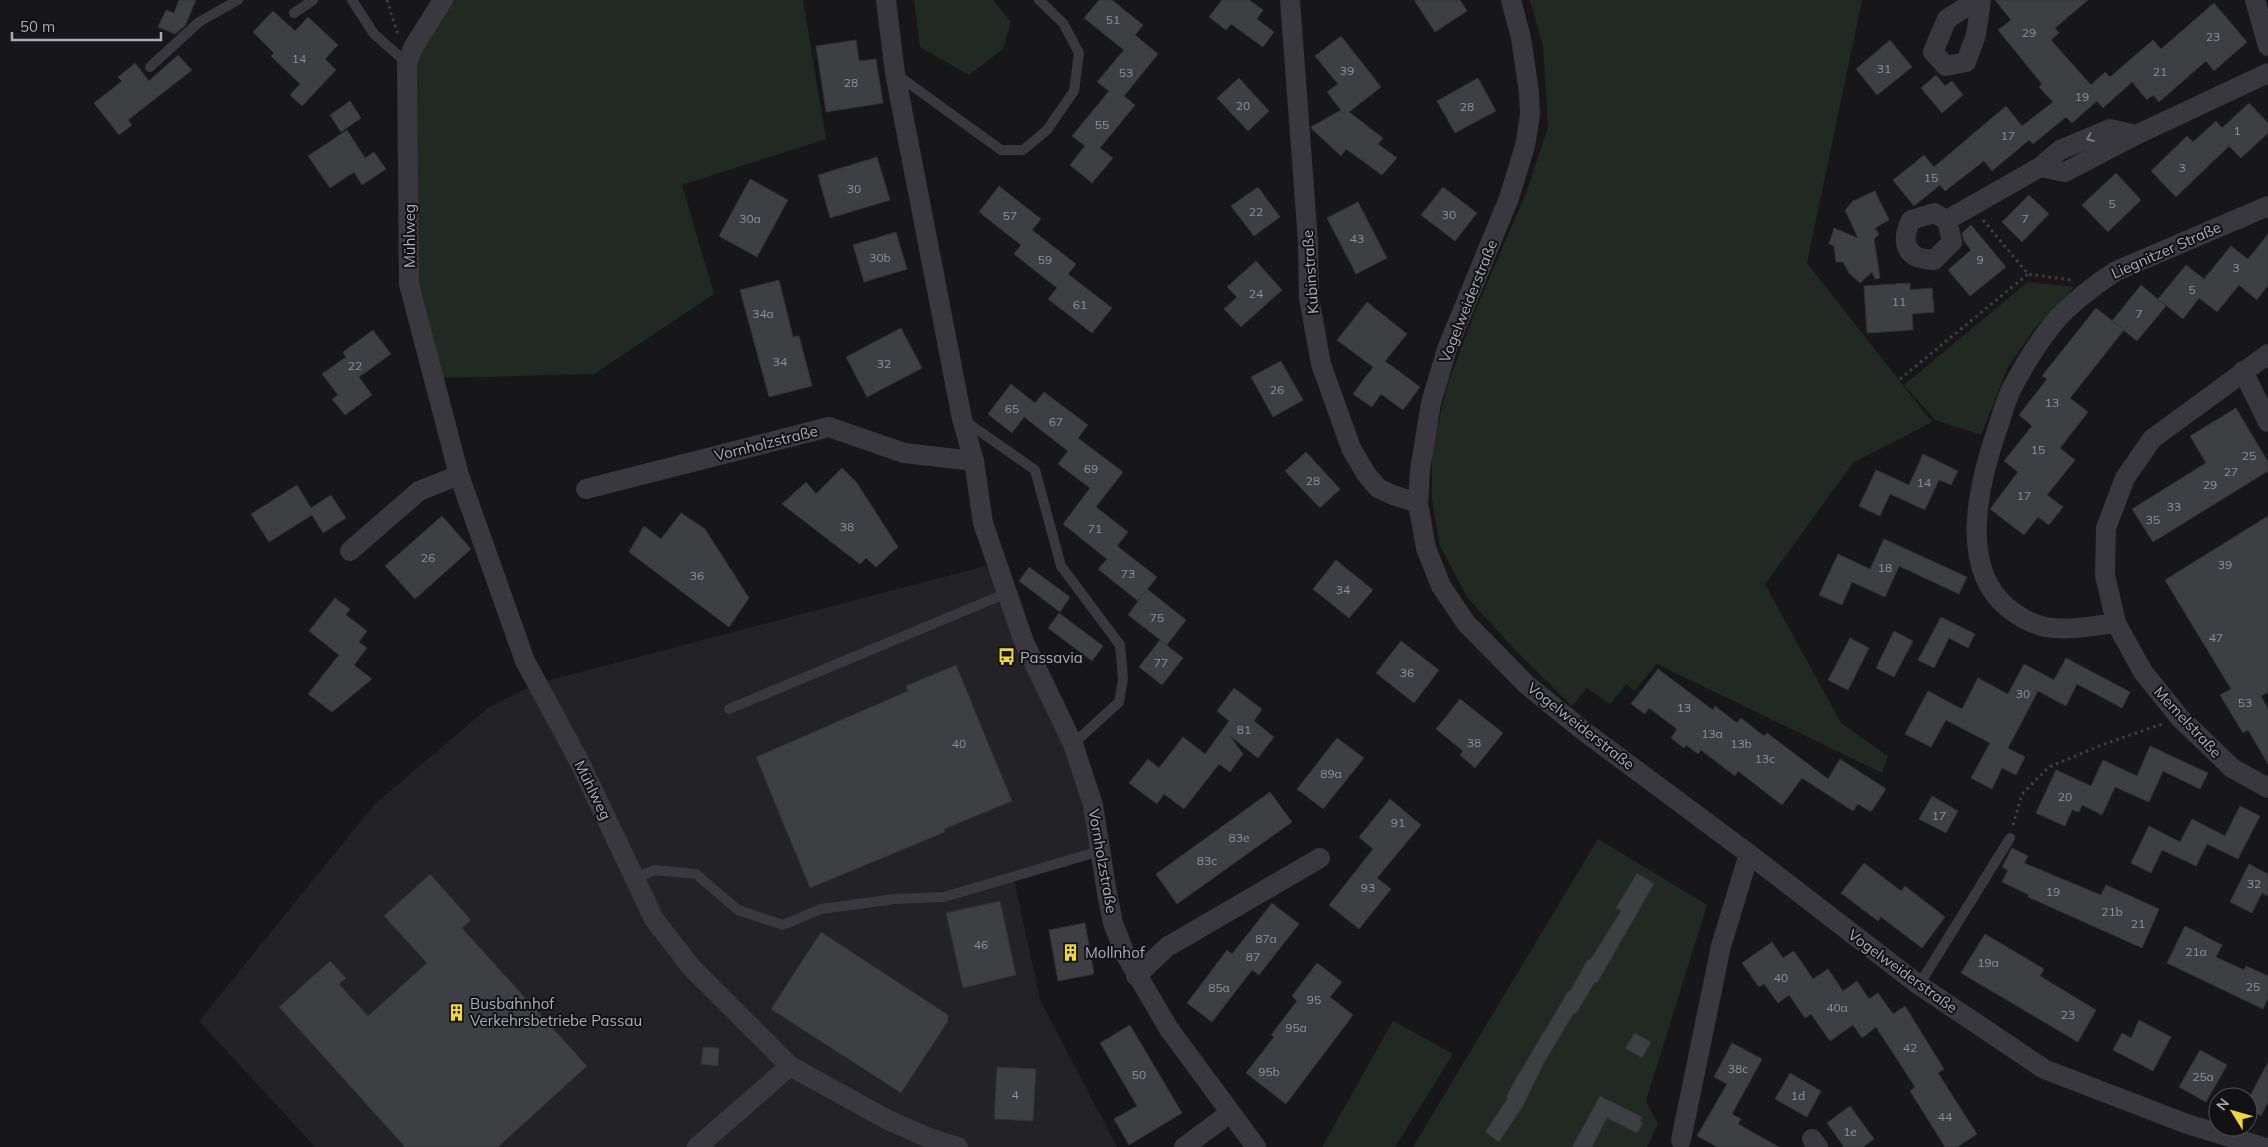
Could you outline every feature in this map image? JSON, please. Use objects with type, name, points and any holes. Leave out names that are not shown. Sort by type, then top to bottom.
[{"type":"street","points":[[411,55],[443,0]]},
{"type":"street","name":"Vornholzstraße","points":[[886,0],[895,73],[962,419],[974,462],[983,524],[1024,642],[1073,744],[1093,805],[1114,923],[1124,954],[1169,1028],[1256,1147]]},
{"type":"street","name":"Kubinstraße","points":[[1290,0],[1308,242],[1309,298],[1321,364],[1351,448],[1366,474],[1378,488],[1418,503]]},
{"type":"street","name":"Vogelweiderstraße","points":[[1511,0],[1521,38],[1529,92],[1530,116],[1525,146],[1509,198],[1447,348],[1431,403],[1420,470],[1418,503],[1426,548],[1441,586],[1466,623],[1527,685],[1578,726],[1919,985],[2044,1068],[2187,1124],[2263,1147]]},
{"type":"street","points":[[2255,0],[2268,46]]},
{"type":"street","name":"Mühlweg","points":[[411,55],[409,284],[459,475],[525,661],[580,763],[654,919],[691,967],[790,1066],[888,1120],[929,1138],[958,1147]]},
{"type":"street","points":[[1947,220],[2040,167],[2065,172],[2136,135],[2268,73]]},
{"type":"street","name":"Liegnitzer Straße","points":[[2116,623],[2072,628],[2044,626],[2019,616],[1998,600],[1982,574],[1977,551],[1977,518],[1986,459],[2011,390],[2053,324],[2097,284],[2116,271],[2268,206]]},
{"type":"street","name":"Memelstraße","points":[[2268,354],[2152,440],[2125,478],[2106,528],[2105,575],[2116,623],[2143,672],[2180,718],[2232,768],[2268,788]]},
{"type":"street","points":[[2243,371],[2268,422]]},
{"type":"street","name":"Vornholzstraße","points":[[586,489],[830,427],[904,453],[974,462]]},
{"type":"street","points":[[350,552],[419,491],[459,475]]},
{"type":"street","points":[[1681,1140],[1720,946],[1749,854]]},
{"type":"street","points":[[1136,976],[1167,946],[1320,858]]},
{"type":"street","points":[[697,1147],[790,1066]]},
{"type":"street","points":[[1184,1147],[1230,1113]]},
{"type":"lane","points":[[150,67],[199,22],[238,0]]},
{"type":"lane","points":[[294,14],[313,0]]},
{"type":"lane","points":[[352,0],[374,34],[411,55]]},
{"type":"lane","points":[[895,73],[1001,150],[1023,150],[1047,130],[1074,91],[1079,53],[1063,23],[1039,0]]},
{"type":"lane","points":[[962,419],[1035,470],[1061,566],[1120,645],[1123,679],[1119,702],[1073,744]]},
{"type":"lane","points":[[728,709],[1007,593]]},
{"type":"lane","points":[[1919,985],[2010,838]]},
{"type":"lane","points":[[635,878],[654,870],[696,874],[738,910],[783,926],[821,908],[896,899],[944,897],[1100,851]]},
{"type":"path","points":[[387,0],[397,32],[411,55]]},
{"type":"path","points":[[1971,206],[2028,274],[2097,284]]},
{"type":"path","points":[[1900,379],[2028,274]]},
{"type":"path","points":[[2010,838],[2022,794],[2049,767],[2099,746],[2180,718]]},
{"type":"shaded area","points":[[443,0],[803,0],[826,139],[682,185],[714,294],[594,374],[436,378],[411,288],[416,42]]},
{"type":"shaded area","points":[[914,0],[993,0],[1011,22],[1003,49],[969,75],[920,47]]},
{"type":"shaded area","points":[[1530,0],[1862,0],[1807,263],[1932,422],[1853,463],[1765,584],[1841,723],[1888,756],[1882,773],[1657,664],[1634,691],[1626,684],[1610,704],[1587,688],[1572,706],[1515,650],[1467,597],[1440,546],[1432,499],[1432,450],[1448,383],[1476,309],[1526,193],[1548,128],[1543,46]]},
{"type":"shaded area","points":[[2028,282],[2074,287],[2035,328],[2008,367],[1981,435],[1935,420],[1904,385]]},
{"type":"shaded area","points":[[997,563],[1091,792],[1101,852],[1014,879],[1040,1000],[1117,1147],[315,1147],[199,1021],[374,805],[489,707],[535,684]]},
{"type":"shaded area","points":[[1598,839],[1707,905],[1646,1101],[1658,1124],[1647,1147],[1413,1147]]},
{"type":"shaded area","points":[[1393,1021],[1453,1054],[1395,1147],[1322,1147]]},
{"type":"building","points":[[179,0],[196,0],[185,26],[175,34],[158,27],[166,10],[174,13]]},
{"type":"building","points":[[1099,0],[1112,0],[1143,25],[1135,35],[1158,54],[1124,96],[1135,105],[1100,148],[1113,158],[1092,183],[1070,165],[1085,146],[1072,136],[1109,91],[1097,82],[1124,50],[1084,18]]},
{"type":"building","points":[[1222,0],[1249,0],[1263,10],[1257,19],[1274,32],[1263,47],[1231,24],[1226,30],[1209,17]]},
{"type":"building","points":[[1414,0],[1460,0],[1467,11],[1435,32]]},
{"type":"building","points":[[1995,0],[2088,0],[2055,28],[2059,33],[2051,40],[2091,85],[2105,72],[2110,77],[2153,40],[2161,49],[2214,3],[2247,42],[2214,71],[2206,61],[2159,102],[2153,95],[2147,100],[2132,82],[2103,108],[2097,101],[2072,123],[2066,117],[2033,144],[2029,140],[1992,171],[1984,161],[1945,191],[1940,185],[1914,206],[1893,180],[1924,155],[1934,167],[2006,106],[2022,126],[2053,102],[2039,87],[2042,84],[1998,30],[2011,20]]},
{"type":"building","points":[[273,11],[295,31],[308,17],[338,45],[325,59],[336,70],[302,106],[290,95],[300,84],[271,56],[274,53],[253,32]]},
{"type":"building","points":[[1341,36],[1381,87],[1349,112],[1383,138],[1378,144],[1397,158],[1382,175],[1346,149],[1341,156],[1311,127],[1341,110],[1327,92],[1338,84],[1315,56]]},
{"type":"building","points":[[856,40],[859,61],[876,59],[883,103],[826,112],[816,46]]},
{"type":"building","points":[[1890,40],[1912,67],[1877,95],[1856,69]]},
{"type":"building","points":[[178,55],[192,70],[128,120],[132,125],[119,135],[94,103],[122,81],[118,77],[135,63],[149,81]]},
{"type":"building","points":[[1936,75],[1945,86],[1952,81],[1963,95],[1942,113],[1921,88]]},
{"type":"building","points":[[1239,78],[1269,111],[1248,131],[1217,98]]},
{"type":"building","points":[[1478,78],[1496,111],[1455,133],[1437,101]]},
{"type":"building","points":[[350,101],[361,118],[341,132],[330,115]]},
{"type":"building","points":[[2249,103],[2268,123],[2268,133],[2241,158],[2229,146],[2176,197],[2151,171],[2187,136],[2193,142],[2216,121],[2222,128]]},
{"type":"building","points":[[347,130],[365,158],[374,152],[386,169],[362,185],[354,172],[330,188],[308,156]]},
{"type":"building","points":[[877,157],[890,200],[830,218],[818,175]]},
{"type":"building","points":[[2116,173],[2141,200],[2108,232],[2082,205]]},
{"type":"building","points":[[750,179],[788,200],[757,257],[719,236]]},
{"type":"building","points":[[999,186],[1041,219],[1032,230],[1076,264],[1068,274],[1112,308],[1092,333],[1048,299],[1057,288],[1014,254],[1021,245],[979,212]]},
{"type":"building","points":[[1258,187],[1280,217],[1254,236],[1231,206]]},
{"type":"building","points":[[1443,187],[1477,213],[1455,241],[1421,215]]},
{"type":"building","points":[[1875,191],[1889,220],[1875,228],[1879,234],[1874,239],[1880,278],[1875,279],[1872,272],[1860,283],[1849,273],[1843,262],[1836,262],[1834,246],[1829,244],[1834,228],[1858,238],[1845,210],[1853,201]]},
{"type":"building","points":[[2029,195],[2049,214],[2022,242],[2002,222]]},
{"type":"building","points":[[1358,202],[1387,258],[1356,274],[1327,218]]},
{"type":"building","points":[[1971,225],[2006,267],[1970,296],[1948,270],[1971,250],[1964,241],[1962,233]]},
{"type":"building","points":[[896,232],[907,269],[864,282],[853,245]]},
{"type":"building","points":[[2268,234],[2268,285],[2257,300],[2239,285],[2217,312],[2199,298],[2183,319],[2158,299],[2186,265],[2204,279],[2231,246],[2248,259]]},
{"type":"building","points":[[1256,261],[1282,290],[1241,327],[1224,309],[1237,297],[1227,287]]},
{"type":"building","points":[[779,280],[793,337],[799,336],[812,386],[769,397],[740,290]]},
{"type":"building","points":[[1910,283],[1910,290],[1932,288],[1934,312],[1912,314],[1913,330],[1867,333],[1864,286]]},
{"type":"building","points":[[2141,285],[2166,306],[2137,341],[2112,321]]},
{"type":"building","points":[[1367,302],[1407,334],[1385,361],[1420,387],[1403,410],[1381,394],[1372,407],[1353,394],[1373,367],[1337,340]]},
{"type":"building","points":[[2096,308],[2124,330],[2070,398],[2088,412],[2060,448],[2075,460],[2047,495],[2063,507],[2049,525],[2038,517],[2024,535],[1990,509],[2018,472],[2004,461],[2032,426],[2019,415],[2047,379],[2042,376]]},
{"type":"building","points":[[901,328],[922,368],[867,397],[846,357]]},
{"type":"building","points":[[373,330],[391,354],[359,377],[372,395],[345,415],[332,399],[338,395],[322,374],[346,357],[343,352]]},
{"type":"building","points":[[1281,361],[1303,400],[1273,417],[1251,377]]},
{"type":"building","points":[[1011,384],[1035,403],[1044,392],[1088,425],[1078,438],[1123,472],[1096,507],[1128,532],[1117,546],[1157,577],[1138,601],[1098,569],[1107,559],[1063,524],[1090,488],[1058,464],[1068,451],[1024,417],[1012,433],[988,414]]},
{"type":"building","points":[[2236,408],[2268,462],[2268,471],[2153,542],[2132,509],[2206,463],[2190,436]]},
{"type":"building","points":[[1306,452],[1340,489],[1320,508],[1285,471]]},
{"type":"building","points":[[1923,454],[1958,471],[1951,485],[1939,480],[1925,510],[1890,494],[1880,516],[1859,506],[1876,470],[1909,485]]},
{"type":"building","points":[[842,468],[857,483],[898,547],[876,567],[866,558],[860,564],[782,504],[806,482],[816,494]]},
{"type":"building","points":[[297,485],[311,508],[331,495],[346,518],[323,533],[312,515],[269,542],[251,514]]},
{"type":"building","points":[[681,513],[705,529],[749,598],[729,627],[629,552],[644,526],[661,539]]},
{"type":"building","points":[[442,516],[471,549],[415,599],[385,566]]},
{"type":"building","points":[[2268,516],[2268,692],[2261,696],[2268,709],[2268,764],[2248,730],[2243,733],[2220,695],[2231,689],[2165,580]]},
{"type":"building","points":[[1884,539],[1967,577],[1959,594],[1899,566],[1885,597],[1852,582],[1842,605],[1819,595],[1838,554],[1870,569]]},
{"type":"building","points":[[1336,560],[1373,590],[1349,618],[1313,589]]},
{"type":"building","points":[[1029,567],[1070,597],[1060,612],[1019,581]]},
{"type":"building","points":[[1147,589],[1186,620],[1167,645],[1128,615]]},
{"type":"building","points":[[335,598],[350,609],[346,615],[367,631],[359,642],[367,648],[354,665],[372,679],[332,712],[308,694],[339,655],[309,631]]},
{"type":"building","points":[[1059,613],[1103,646],[1092,661],[1048,628]]},
{"type":"building","points":[[1941,617],[1975,634],[1968,648],[1949,638],[1934,668],[1918,660]]},
{"type":"building","points":[[1894,631],[1913,641],[1894,677],[1876,668]]},
{"type":"building","points":[[1850,638],[1869,648],[1848,690],[1828,680]]},
{"type":"building","points":[[1160,640],[1183,658],[1162,685],[1139,667]]},
{"type":"building","points":[[1401,641],[1439,670],[1414,703],[1376,673]]},
{"type":"building","points":[[2066,658],[2130,692],[2122,708],[2077,684],[2066,706],[2038,691],[2008,748],[2025,757],[2016,775],[2002,768],[1992,789],[1971,778],[1990,743],[1946,720],[1931,747],[1905,734],[1928,691],[1962,709],[1978,678],[2008,694],[2024,664],[2054,680]]},
{"type":"building","points":[[956,665],[1012,801],[944,829],[945,832],[810,888],[756,757],[908,691],[906,686]]},
{"type":"building","points":[[1658,669],[1713,710],[1715,706],[1737,723],[1741,718],[1764,736],[1767,733],[1828,779],[1840,759],[1886,789],[1871,812],[1858,804],[1853,811],[1802,778],[1782,805],[1738,771],[1735,776],[1701,750],[1698,754],[1686,745],[1684,748],[1671,738],[1677,729],[1649,708],[1645,714],[1631,704]]},
{"type":"building","points":[[1234,688],[1262,709],[1254,721],[1274,737],[1258,758],[1230,736],[1243,754],[1230,772],[1219,764],[1184,809],[1164,794],[1157,804],[1129,783],[1148,759],[1159,768],[1183,737],[1205,754],[1229,721],[1217,711]]},
{"type":"building","points":[[1460,699],[1503,733],[1475,768],[1460,755],[1463,751],[1436,729]]},
{"type":"building","points":[[1337,738],[1364,758],[1323,809],[1297,789]]},
{"type":"building","points":[[2150,746],[2208,773],[2200,789],[2163,771],[2149,802],[2115,787],[2102,815],[2082,805],[2079,812],[2072,810],[2065,826],[2036,813],[2056,770],[2091,786],[2103,760],[2137,776]]},
{"type":"building","points":[[1270,792],[1292,822],[1177,904],[1156,874]]},
{"type":"building","points":[[1932,796],[1958,811],[1946,833],[1919,819]]},
{"type":"building","points":[[1390,799],[1421,825],[1377,878],[1391,889],[1359,929],[1329,905],[1373,849],[1359,837]]},
{"type":"building","points":[[2240,806],[2260,816],[2238,859],[2207,844],[2196,866],[2162,850],[2151,873],[2131,863],[2149,826],[2180,842],[2192,819],[2225,836]]},
{"type":"building","points":[[2012,848],[2028,856],[2024,863],[2101,895],[2106,885],[2159,909],[2142,948],[2028,897],[2029,895],[2002,882],[2008,870],[2002,867]]},
{"type":"building","points":[[1864,863],[1901,891],[1905,886],[1945,917],[1922,948],[1881,917],[1878,921],[1841,893]]},
{"type":"building","points":[[2249,864],[2268,874],[2268,896],[2262,893],[2252,913],[2230,902]]},
{"type":"building","points":[[1637,873],[1654,884],[1597,983],[1595,982],[1576,1014],[1574,1013],[1544,1063],[1523,1106],[1499,1142],[1485,1132],[1508,1098],[1506,1097],[1518,1075],[1588,959],[1590,960],[1621,911],[1616,908]]},
{"type":"building","name":"Busbahnhof Verkehrsbetriebe Passau","points":[[430,874],[471,920],[462,928],[587,1066],[498,1147],[405,1147],[279,1007],[330,961],[346,978],[339,984],[368,1016],[427,963],[384,916]]},
{"type":"building","points":[[1000,901],[1016,975],[963,988],[946,913]]},
{"type":"building","points":[[1272,903],[1299,924],[1259,975],[1252,970],[1212,1022],[1187,1003],[1227,950],[1232,954]]},
{"type":"building","name":"Mollnhof","points":[[1085,923],[1094,974],[1058,981],[1049,930]]},
{"type":"building","points":[[2185,926],[2222,945],[2216,957],[2244,970],[2246,966],[2268,976],[2268,998],[2263,1009],[2167,963]]},
{"type":"building","points":[[821,932],[948,1015],[948,1021],[901,1093],[771,1009]]},
{"type":"building","points":[[1985,934],[2044,969],[2040,976],[2096,1010],[2078,1042],[1961,973]]},
{"type":"building","points":[[1772,942],[1783,958],[1794,951],[1813,979],[1828,969],[1843,991],[1857,981],[1869,999],[1878,993],[1893,1014],[1905,1006],[1944,1069],[1938,1073],[1977,1134],[1957,1147],[1945,1147],[1910,1091],[1915,1087],[1876,1027],[1862,1038],[1853,1025],[1830,1041],[1811,1014],[1805,1018],[1789,995],[1778,1003],[1764,984],[1759,987],[1742,963]]},
{"type":"building","points":[[1317,963],[1342,982],[1330,997],[1353,1015],[1286,1104],[1246,1073],[1274,1037],[1271,1035],[1297,1001],[1292,996]]},
{"type":"building","points":[[2139,1020],[2171,1037],[2153,1071],[2113,1050],[2122,1033],[2131,1038]]},
{"type":"building","points":[[1130,1025],[1182,1113],[1129,1145],[1114,1119],[1137,1106],[1100,1043]]},
{"type":"building","points":[[1635,1033],[1651,1042],[1642,1058],[1625,1048]]},
{"type":"building","points":[[1732,1043],[1762,1059],[1732,1114],[1741,1119],[1738,1124],[1779,1147],[1717,1147],[1697,1136],[1727,1084],[1714,1077]]},
{"type":"building","points":[[703,1047],[719,1048],[718,1066],[701,1064]]},
{"type":"building","points":[[2200,1050],[2227,1065],[2215,1087],[2208,1087],[2208,1098],[2206,1102],[2179,1087]]},
{"type":"building","points":[[2268,1062],[2268,1102],[2261,1116],[2258,1114],[2258,1087],[2255,1087]]},
{"type":"building","points":[[997,1067],[1036,1069],[1033,1121],[994,1119]]},
{"type":"building","points":[[1790,1073],[1821,1091],[1807,1117],[1775,1099]]},
{"type":"building","points":[[1600,1096],[1642,1117],[1640,1121],[1643,1123],[1637,1133],[1607,1118],[1592,1147],[1572,1147]]},
{"type":"building","points":[[1850,1106],[1874,1139],[1863,1147],[1844,1147],[1827,1123]]},
{"type":"place","name":"Passavia","points":[[1006,657]]},
{"type":"place","name":"Mollnhof","points":[[1071,952]]},
{"type":"place","name":"Busbahnhof Verkehrsbetriebe Passau","points":[[456,1012]]}]
